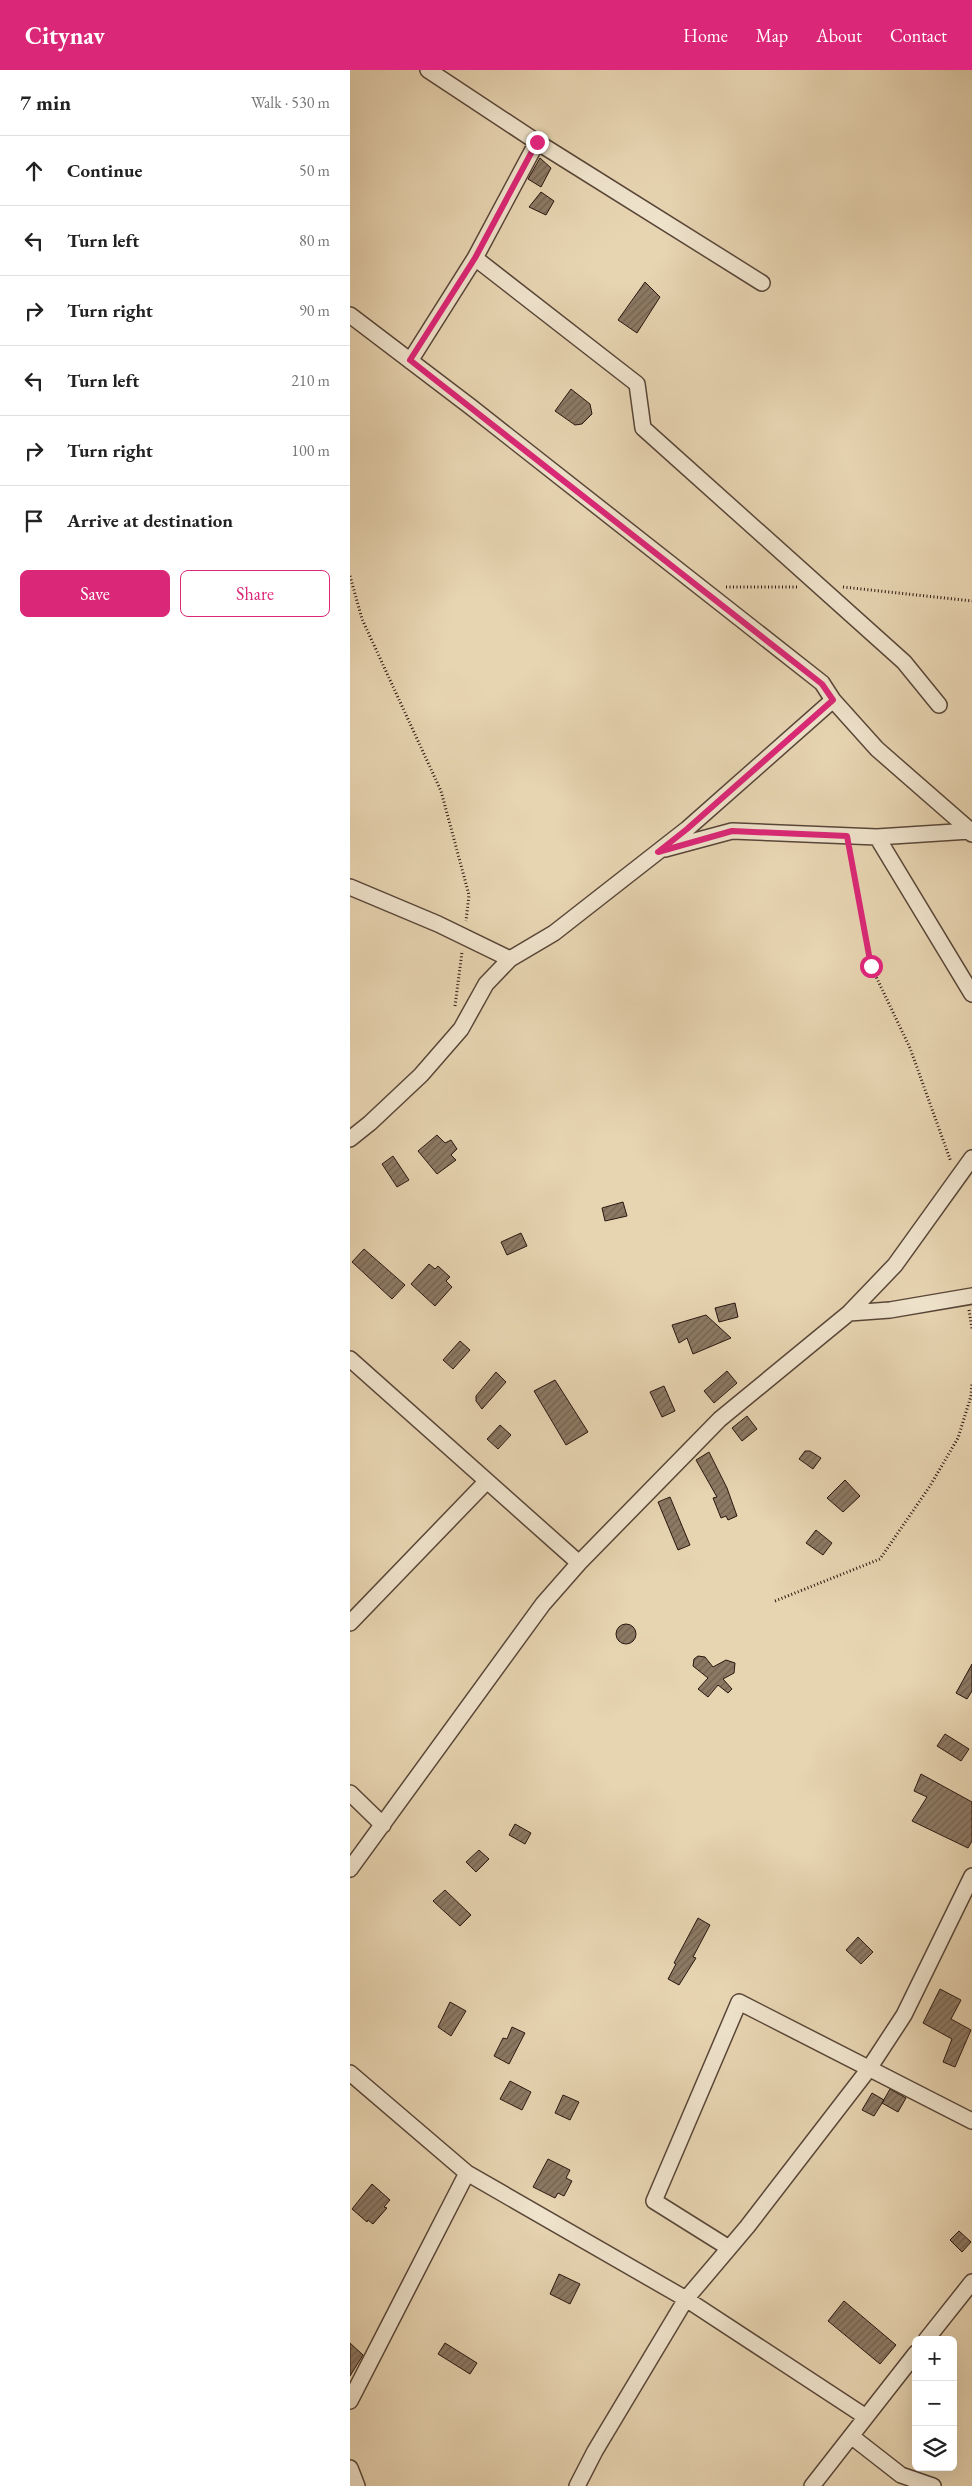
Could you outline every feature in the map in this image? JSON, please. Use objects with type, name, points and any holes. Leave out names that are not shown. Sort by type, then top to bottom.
[{"type":"street","points":[[428,70],[537,142],[762,284]]},
{"type":"street","points":[[410,360],[475,258],[537,142]]},
{"type":"street","points":[[475,258],[637,384],[643,428],[904,662],[938,705]]},
{"type":"street","points":[[350,315],[410,360],[822,684],[833,700],[877,749],[971,832]]},
{"type":"street","points":[[350,1139],[370,1123],[420,1075],[461,1029],[486,984],[510,960],[554,933],[687,829],[833,700]]},
{"type":"street","points":[[658,852],[732,831],[876,837],[971,832]]},
{"type":"street","points":[[876,837],[972,994]]},
{"type":"street","points":[[350,887],[464,936],[510,960]]},
{"type":"street","points":[[350,1869],[543,1604],[579,1563],[720,1419],[849,1313],[895,1264],[972,1158]]},
{"type":"street","points":[[849,1313],[890,1310],[972,1296]]},
{"type":"street","points":[[350,1359],[579,1563]]},
{"type":"street","points":[[350,1623],[487,1481]]},
{"type":"street","points":[[350,1792],[383,1825]]},
{"type":"street","points":[[577,2486],[595,2451],[686,2299],[729,2248],[868,2070],[904,2015],[972,1876]]},
{"type":"street","points":[[729,2248],[654,2201],[739,2002],[972,2122]]},
{"type":"street","points":[[350,2073],[467,2173],[686,2299],[866,2417]]},
{"type":"street","points":[[350,2401],[467,2173]]},
{"type":"street","points":[[929,2336],[972,2282]]},
{"type":"street","points":[[812,2486],[912,2358]]},
{"type":"street","points":[[851,2436],[900,2475],[933,2486]]},
{"type":"street","points":[[350,2468],[356,2486]]},
{"type":"path","points":[[350,576],[362,619],[441,791],[469,894],[453,1015]]},
{"type":"path","points":[[847,836],[871,966],[910,1048],[957,1179]]},
{"type":"path","points":[[775,1601],[880,1559],[930,1486],[958,1438],[971,1396],[972,1383]]},
{"type":"building","points":[[540,158],[551,168],[541,187],[528,179]]},
{"type":"building","points":[[541,192],[554,201],[546,215],[529,207]]},
{"type":"building","points":[[645,282],[660,297],[637,333],[618,320]]},
{"type":"building","points":[[571,389],[590,404],[592,414],[582,424],[575,425],[555,411]]},
{"type":"building","points":[[437,1135],[445,1143],[451,1140],[457,1149],[451,1155],[456,1160],[437,1174],[418,1151]]},
{"type":"building","points":[[393,1156],[409,1180],[397,1187],[382,1164]]},
{"type":"building","points":[[623,1202],[627,1216],[605,1221],[602,1208]]},
{"type":"building","points":[[521,1233],[527,1246],[507,1255],[501,1242]]},
{"type":"building","points":[[364,1249],[405,1285],[392,1299],[352,1262]]},
{"type":"building","points":[[429,1264],[435,1269],[438,1266],[450,1277],[446,1281],[452,1287],[435,1306],[411,1284]]},
{"type":"building","points":[[735,1303],[738,1317],[719,1322],[715,1308]]},
{"type":"building","points":[[706,1315],[731,1338],[693,1354],[687,1338],[679,1343],[672,1325]]},
{"type":"building","points":[[460,1341],[470,1350],[453,1369],[443,1360]]},
{"type":"building","points":[[727,1371],[737,1383],[714,1403],[704,1391]]},
{"type":"building","points":[[496,1372],[506,1382],[482,1409],[476,1401],[476,1396]]},
{"type":"building","points":[[555,1380],[588,1432],[566,1445],[534,1391]]},
{"type":"building","points":[[664,1386],[675,1411],[662,1417],[650,1392]]},
{"type":"building","points":[[747,1416],[757,1429],[742,1441],[732,1428]]},
{"type":"building","points":[[500,1425],[511,1435],[498,1449],[487,1439]]},
{"type":"building","points":[[805,1451],[810,1451],[821,1458],[813,1469],[799,1459]]},
{"type":"building","points":[[709,1452],[727,1488],[737,1516],[728,1520],[726,1516],[721,1518],[713,1498],[717,1497],[696,1460]]},
{"type":"building","points":[[845,1480],[860,1496],[843,1512],[827,1498]]},
{"type":"building","points":[[670,1497],[690,1545],[678,1550],[658,1502]]},
{"type":"building","points":[[816,1530],[832,1543],[823,1555],[806,1543]]},
{"type":"building","points":[[626,1624],[633,1627],[636,1634],[633,1641],[626,1644],[619,1641],[616,1634],[619,1627]]},
{"type":"building","points":[[698,1656],[705,1657],[713,1667],[726,1660],[735,1663],[734,1673],[723,1679],[732,1689],[728,1693],[718,1685],[708,1697],[698,1689],[708,1678],[693,1666],[694,1659]]},
{"type":"building","points":[[972,1664],[972,1691],[967,1699],[956,1693]]},
{"type":"building","points":[[945,1734],[969,1749],[961,1761],[937,1746]]},
{"type":"building","points":[[921,1774],[972,1802],[972,1841],[968,1848],[912,1821],[927,1797],[914,1791]]},
{"type":"building","points":[[515,1824],[531,1833],[525,1844],[509,1835]]},
{"type":"building","points":[[479,1850],[489,1859],[476,1872],[466,1862]]},
{"type":"building","points":[[445,1890],[471,1915],[460,1926],[433,1901]]},
{"type":"building","points":[[698,1918],[710,1925],[693,1957],[696,1958],[679,1985],[668,1979],[676,1964],[674,1963]]},
{"type":"building","points":[[858,1937],[873,1952],[861,1964],[846,1950]]},
{"type":"building","points":[[940,1989],[961,2000],[951,2019],[971,2030],[955,2067],[943,2062],[952,2039],[923,2023]]},
{"type":"building","points":[[450,2002],[466,2011],[451,2036],[438,2027]]},
{"type":"building","points":[[512,2027],[525,2033],[509,2064],[494,2056],[503,2038],[507,2039]]},
{"type":"building","points":[[510,2081],[531,2092],[522,2110],[500,2099]]},
{"type":"building","points":[[890,2089],[906,2098],[898,2112],[882,2103]]},
{"type":"building","points":[[872,2093],[884,2100],[874,2116],[862,2110]]},
{"type":"building","points":[[563,2095],[579,2102],[570,2120],[555,2113]]},
{"type":"building","points":[[548,2159],[570,2170],[566,2178],[572,2181],[564,2196],[558,2193],[555,2198],[533,2187]]},
{"type":"building","points":[[372,2184],[390,2200],[384,2207],[387,2208],[373,2224],[368,2220],[367,2222],[352,2209]]},
{"type":"building","points":[[959,2231],[971,2242],[962,2252],[950,2240]]},
{"type":"building","points":[[559,2274],[580,2284],[570,2304],[550,2294]]},
{"type":"building","points":[[844,2301],[896,2345],[880,2364],[828,2321]]},
{"type":"building","points":[[350,2343],[363,2355],[350,2376]]},
{"type":"building","points":[[445,2343],[477,2363],[470,2374],[438,2354]]},
{"type":"route","points":[[537,142],[475,258],[410,360],[822,684],[833,700],[687,829],[658,852],[732,831],[847,836],[871,966]]}]
